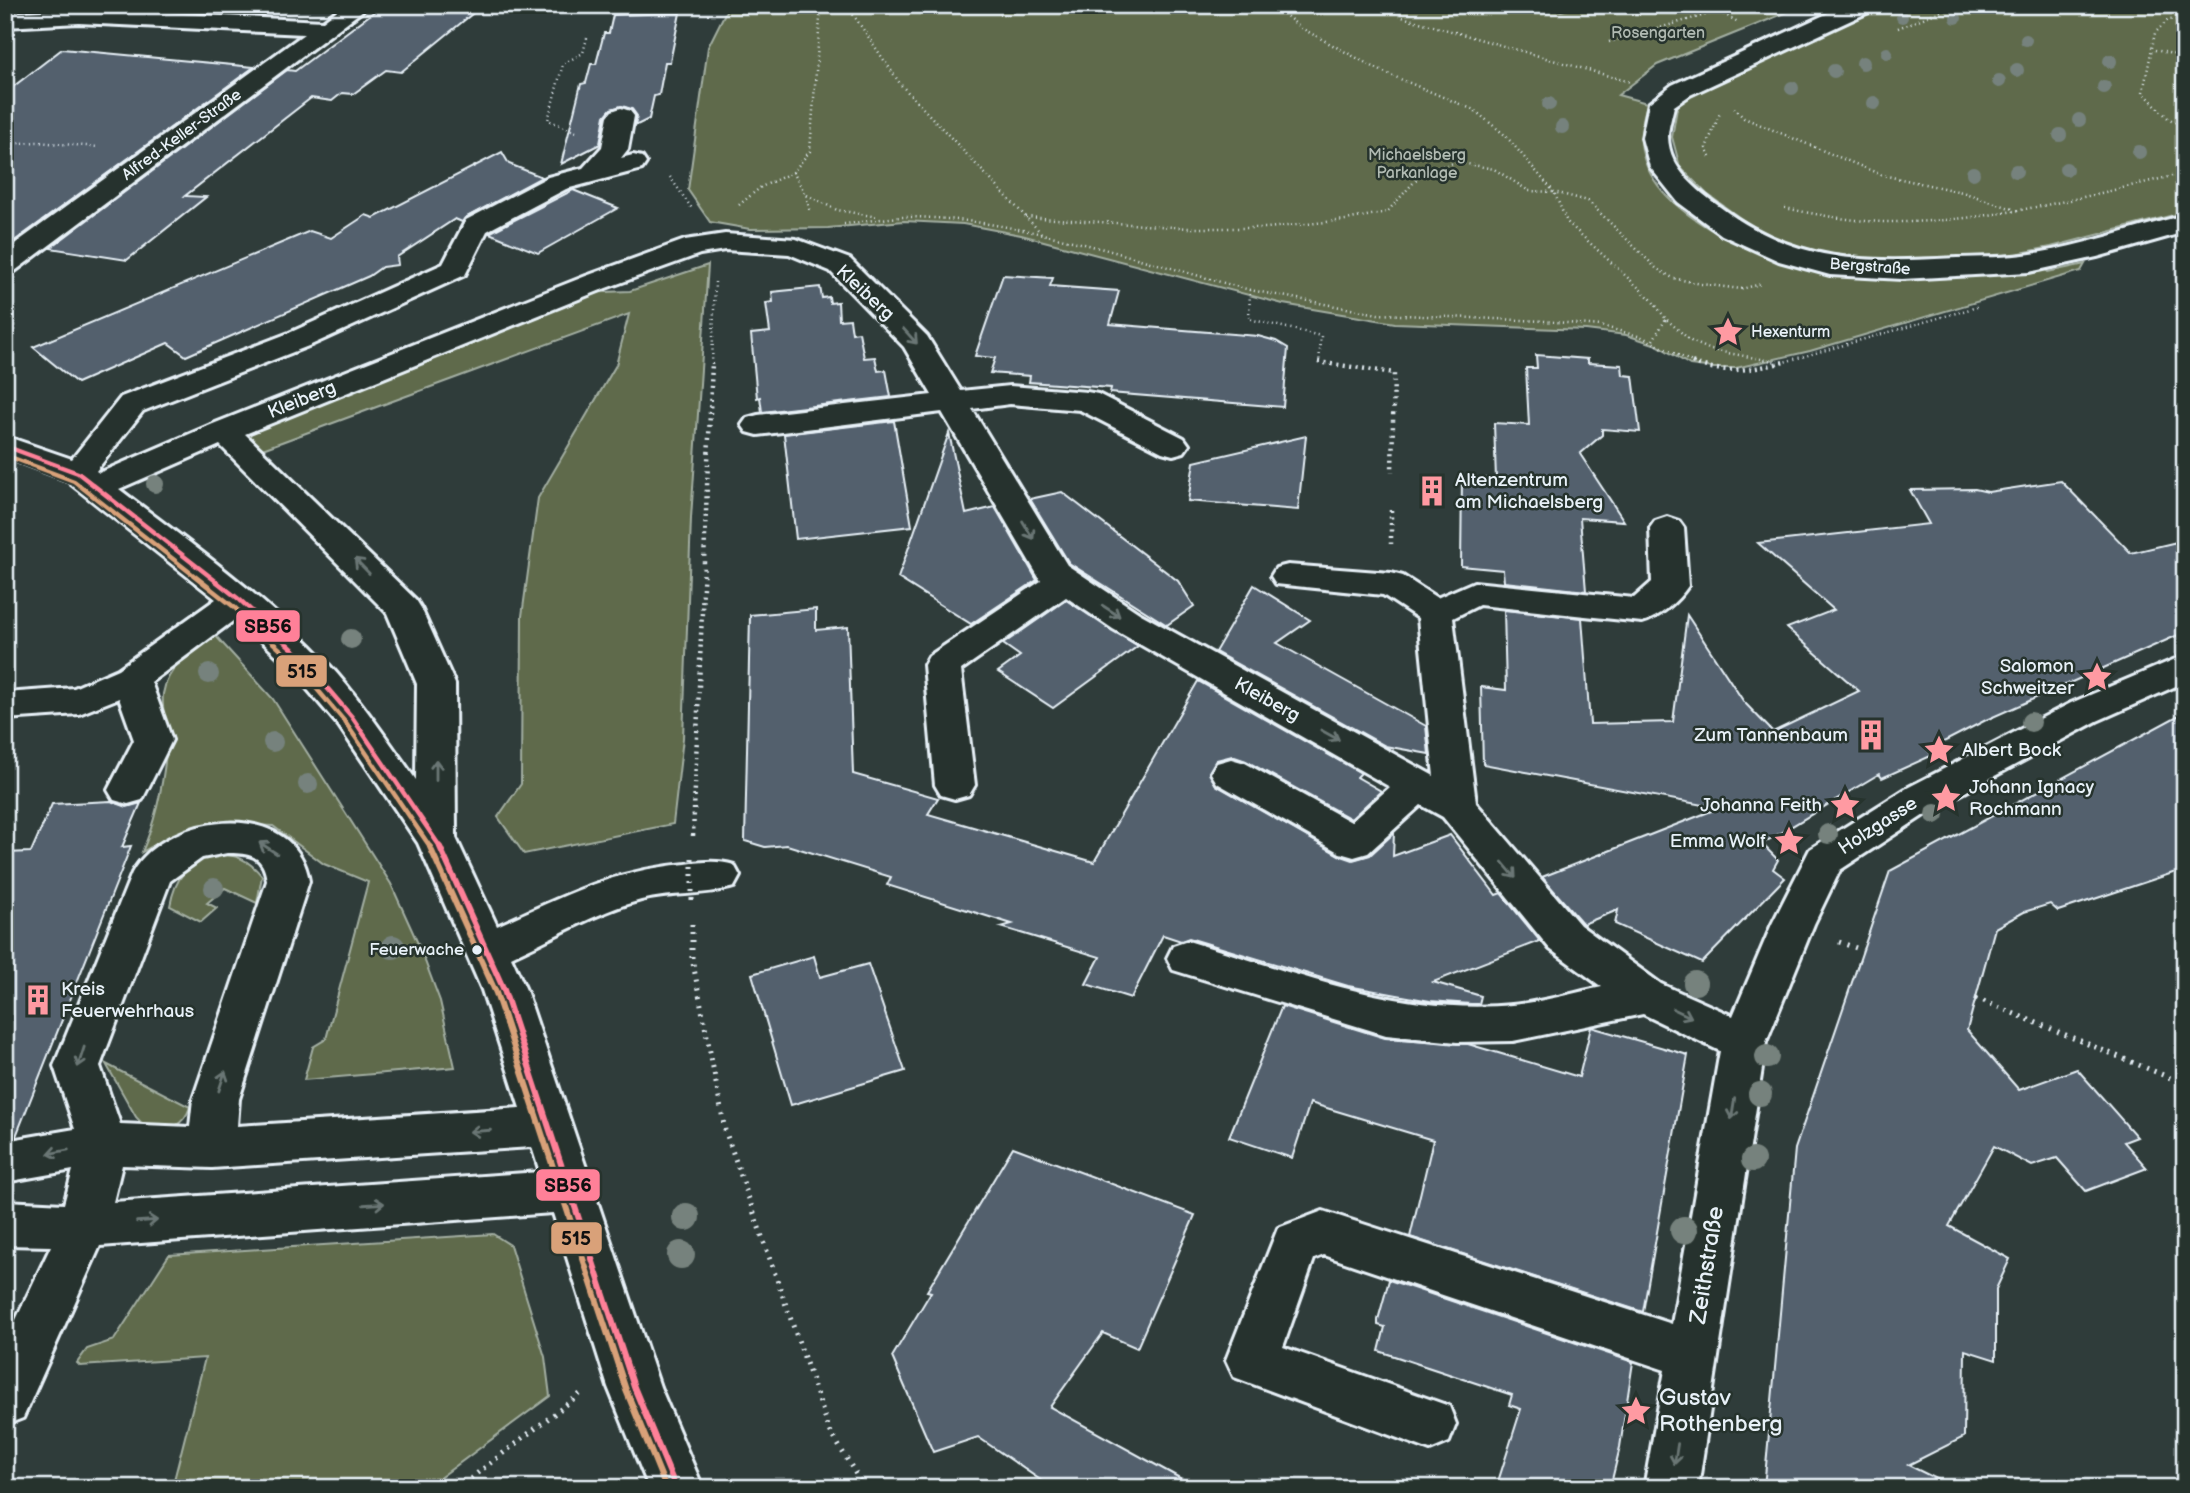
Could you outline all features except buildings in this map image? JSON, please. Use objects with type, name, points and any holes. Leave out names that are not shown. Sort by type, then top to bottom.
[{"type":"street","name":"Alfred-Keller-Straße","points":[[5,265],[359,5]]},
{"type":"street","points":[[1662,103],[1681,90],[1865,5]]},
{"type":"street","points":[[5,20],[79,16],[328,28]]},
{"type":"street","name":"Bergstraße","points":[[1662,103],[1655,138],[1663,167],[1688,196],[1732,229],[1789,255],[1830,266],[1902,270],[2029,262],[2087,251],[2185,223]]},
{"type":"street","points":[[592,174],[615,149],[621,116]]},
{"type":"street","points":[[87,480],[132,404],[300,339],[455,269],[476,226],[556,183],[633,163]]},
{"type":"street","name":"Kleiberg","points":[[87,480],[224,431],[596,282],[695,246],[725,242],[796,247],[840,265],[916,342],[1054,573],[1126,621],[1457,807],[1565,937],[1646,996],[1744,1042]]},
{"type":"street","points":[[758,425],[953,404],[1010,395],[1087,401],[1173,445]]},
{"type":"street","points":[[224,431],[403,608],[436,684],[436,838]]},
{"type":"street","points":[[5,446],[87,480],[240,600],[299,655],[352,717],[436,838],[504,990],[625,1360],[676,1488]]},
{"type":"street","points":[[1435,613],[1474,593],[1642,610],[1670,586],[1667,528]]},
{"type":"street","points":[[1288,576],[1391,584],[1435,613]]},
{"type":"street","points":[[954,785],[942,665],[1065,581]]},
{"type":"street","points":[[5,706],[79,701],[131,678],[212,617],[240,600]]},
{"type":"street","points":[[1435,613],[1457,807]]},
{"type":"street","name":"Holzgasse","points":[[1744,1042],[1793,924],[1824,860],[1921,798],[2084,712],[2185,667]]},
{"type":"street","points":[[128,790],[153,740],[131,678]]},
{"type":"street","points":[[1231,773],[1354,842],[1418,785]]},
{"type":"street","points":[[5,1400],[83,1226],[103,1144],[76,1066],[153,873],[170,857],[190,846],[230,837],[253,840],[272,848],[285,864],[288,881],[216,1099],[212,1148]]},
{"type":"street","points":[[486,950],[613,892],[646,883],[701,880]]},
{"type":"street","points":[[1188,958],[1386,1017],[1457,1024],[1513,1023],[1646,996]]},
{"type":"street","name":"Zeithstraße","points":[[1671,1488],[1744,1042]]},
{"type":"street","points":[[5,1162],[103,1144],[212,1148],[548,1126]]},
{"type":"street","points":[[5,1223],[83,1226],[570,1191]]},
{"type":"street","points":[[1430,1424],[1252,1360],[1294,1244],[1323,1233],[1693,1354]]},
{"type":"path","points":[[1273,5],[1301,28],[1381,71],[1475,110],[1505,135],[1553,192],[1567,222],[1651,299],[1666,319],[1691,341],[1711,350],[1782,362]]},
{"type":"path","points":[[1384,5],[1402,17],[1624,79],[1639,88],[1648,99],[1662,103]]},
{"type":"path","points":[[1708,5],[1716,12],[1747,27]]},
{"type":"path","points":[[1609,43],[1716,12],[1755,5]]},
{"type":"path","points":[[1896,29],[1956,5]]},
{"type":"path","points":[[735,208],[761,187],[793,172],[810,151],[820,6],[848,6],[901,85],[1044,235]]},
{"type":"path","points":[[2185,19],[2168,20],[2155,33],[2155,50],[2145,71],[2143,92],[2168,118],[2185,128]]},
{"type":"path","points":[[587,38],[583,53],[563,64],[548,120],[589,138],[592,174]]},
{"type":"path","points":[[2155,50],[2185,57]]},
{"type":"path","points":[[1725,100],[1744,118],[1882,175],[1962,192],[2017,210]]},
{"type":"path","points":[[1714,165],[1706,148],[1720,112]]},
{"type":"path","points":[[5,144],[37,142],[159,152]]},
{"type":"path","points":[[1026,217],[1189,228],[1267,228],[1346,220],[1387,212],[1423,172],[1457,162],[1494,169],[1530,191],[1553,192],[1588,201],[1657,269],[1673,278],[1741,289],[1763,283]]},
{"type":"path","points":[[633,163],[673,178],[695,213]]},
{"type":"path","points":[[1775,205],[1816,216],[1924,222],[2017,210],[2185,173]]},
{"type":"path","points":[[806,195],[837,210],[882,218]]},
{"type":"path","points":[[837,226],[905,216],[964,220],[1044,235],[1250,290],[1329,307],[1395,316],[1587,325],[1628,332],[1653,340],[1701,368],[1714,371],[1735,371],[1782,362],[1978,307]]},
{"type":"path","points":[[692,844],[716,258],[725,242]]},
{"type":"path","points":[[1250,290],[1249,319],[1321,336],[1318,364],[1394,373],[1392,472]]},
{"type":"path","points":[[1653,340],[1666,319]]},
{"type":"path","points":[[701,880],[692,958],[725,1130],[829,1429],[864,1488]]},
{"type":"path","points":[[1976,998],[2184,1084]]},
{"type":"path","points":[[458,1488],[625,1360]]},
{"type":"green space","name":"Michaelsberg Parkanlage","points":[[729,5],[1539,5],[1561,11],[1587,5],[1805,5],[1657,65],[1618,95],[1647,103],[1641,135],[1646,163],[1660,188],[1682,210],[1740,245],[1771,258],[1827,274],[2043,267],[2048,272],[2085,264],[2081,271],[1810,351],[1736,368],[1714,368],[1690,365],[1657,345],[1626,335],[1586,330],[1395,323],[1283,304],[1021,235],[963,224],[904,221],[828,228],[750,229],[710,222],[688,190],[708,47]]},
{"type":"green space","points":[[1880,5],[2185,5],[2185,212],[2051,247],[2000,257],[1899,263],[1828,257],[1764,235],[1707,194],[1680,167],[1672,137],[1677,108],[1682,99],[1710,81]]},
{"type":"green space","points":[[708,265],[691,518],[683,738],[673,824],[524,854],[498,817],[521,784],[522,616],[538,498],[616,365],[629,314],[257,451],[238,434],[579,293],[630,291]]},
{"type":"green space","points":[[214,634],[273,699],[391,884],[440,1001],[455,1067],[304,1080],[313,1047],[326,1039],[368,882],[324,864],[273,826],[212,823],[177,833],[142,852],[156,812],[164,770],[167,736],[163,700],[165,684],[182,659]]},
{"type":"green space","points":[[214,854],[241,859],[252,865],[262,876],[257,903],[225,888],[207,903],[217,908],[201,922],[170,906],[175,887],[184,873],[196,862]]},
{"type":"green space","points":[[106,1064],[190,1107],[187,1114],[174,1126],[149,1131],[136,1117]]},
{"type":"green space","points":[[493,1234],[510,1245],[545,1357],[550,1396],[426,1488],[172,1488],[205,1358],[80,1366],[77,1363],[87,1349],[114,1340],[169,1255]]},
{"type":"transit line","name":"SB56","points":[[5,446],[78,473],[240,600],[299,655],[352,717],[436,838],[504,990],[634,1387],[676,1488]]},
{"type":"transit line","name":"515","points":[[5,455],[74,481],[234,607],[293,661],[345,722],[428,842],[496,993],[626,1390],[666,1488]]},
{"type":"place","name":"Hexenturm","points":[[1728,332]]},
{"type":"place","name":"Altenzentrum am Michaelsberg","points":[[1432,491]]},
{"type":"place","name":"Salomon Schweitzer","points":[[2097,677]]},
{"type":"place","name":"Zum Tannenbaum","points":[[1871,735]]},
{"type":"place","name":"Albert Bock","points":[[1939,750]]},
{"type":"place","name":"Johann Ignacy Rochmann","points":[[1946,798]]},
{"type":"place","name":"Johanna Feith","points":[[1845,805]]},
{"type":"place","name":"Emma Wolf","points":[[1789,841]]},
{"type":"place","name":"Feuerwache","points":[[477,950]]},
{"type":"place","name":"Kreis Feuerwehrhaus","points":[[38,1000]]},
{"type":"place","name":"Gustav Rothenberg","points":[[1636,1411]]},
{"type":"park label","name":"Rosengarten","points":[[1658,33]]}]
